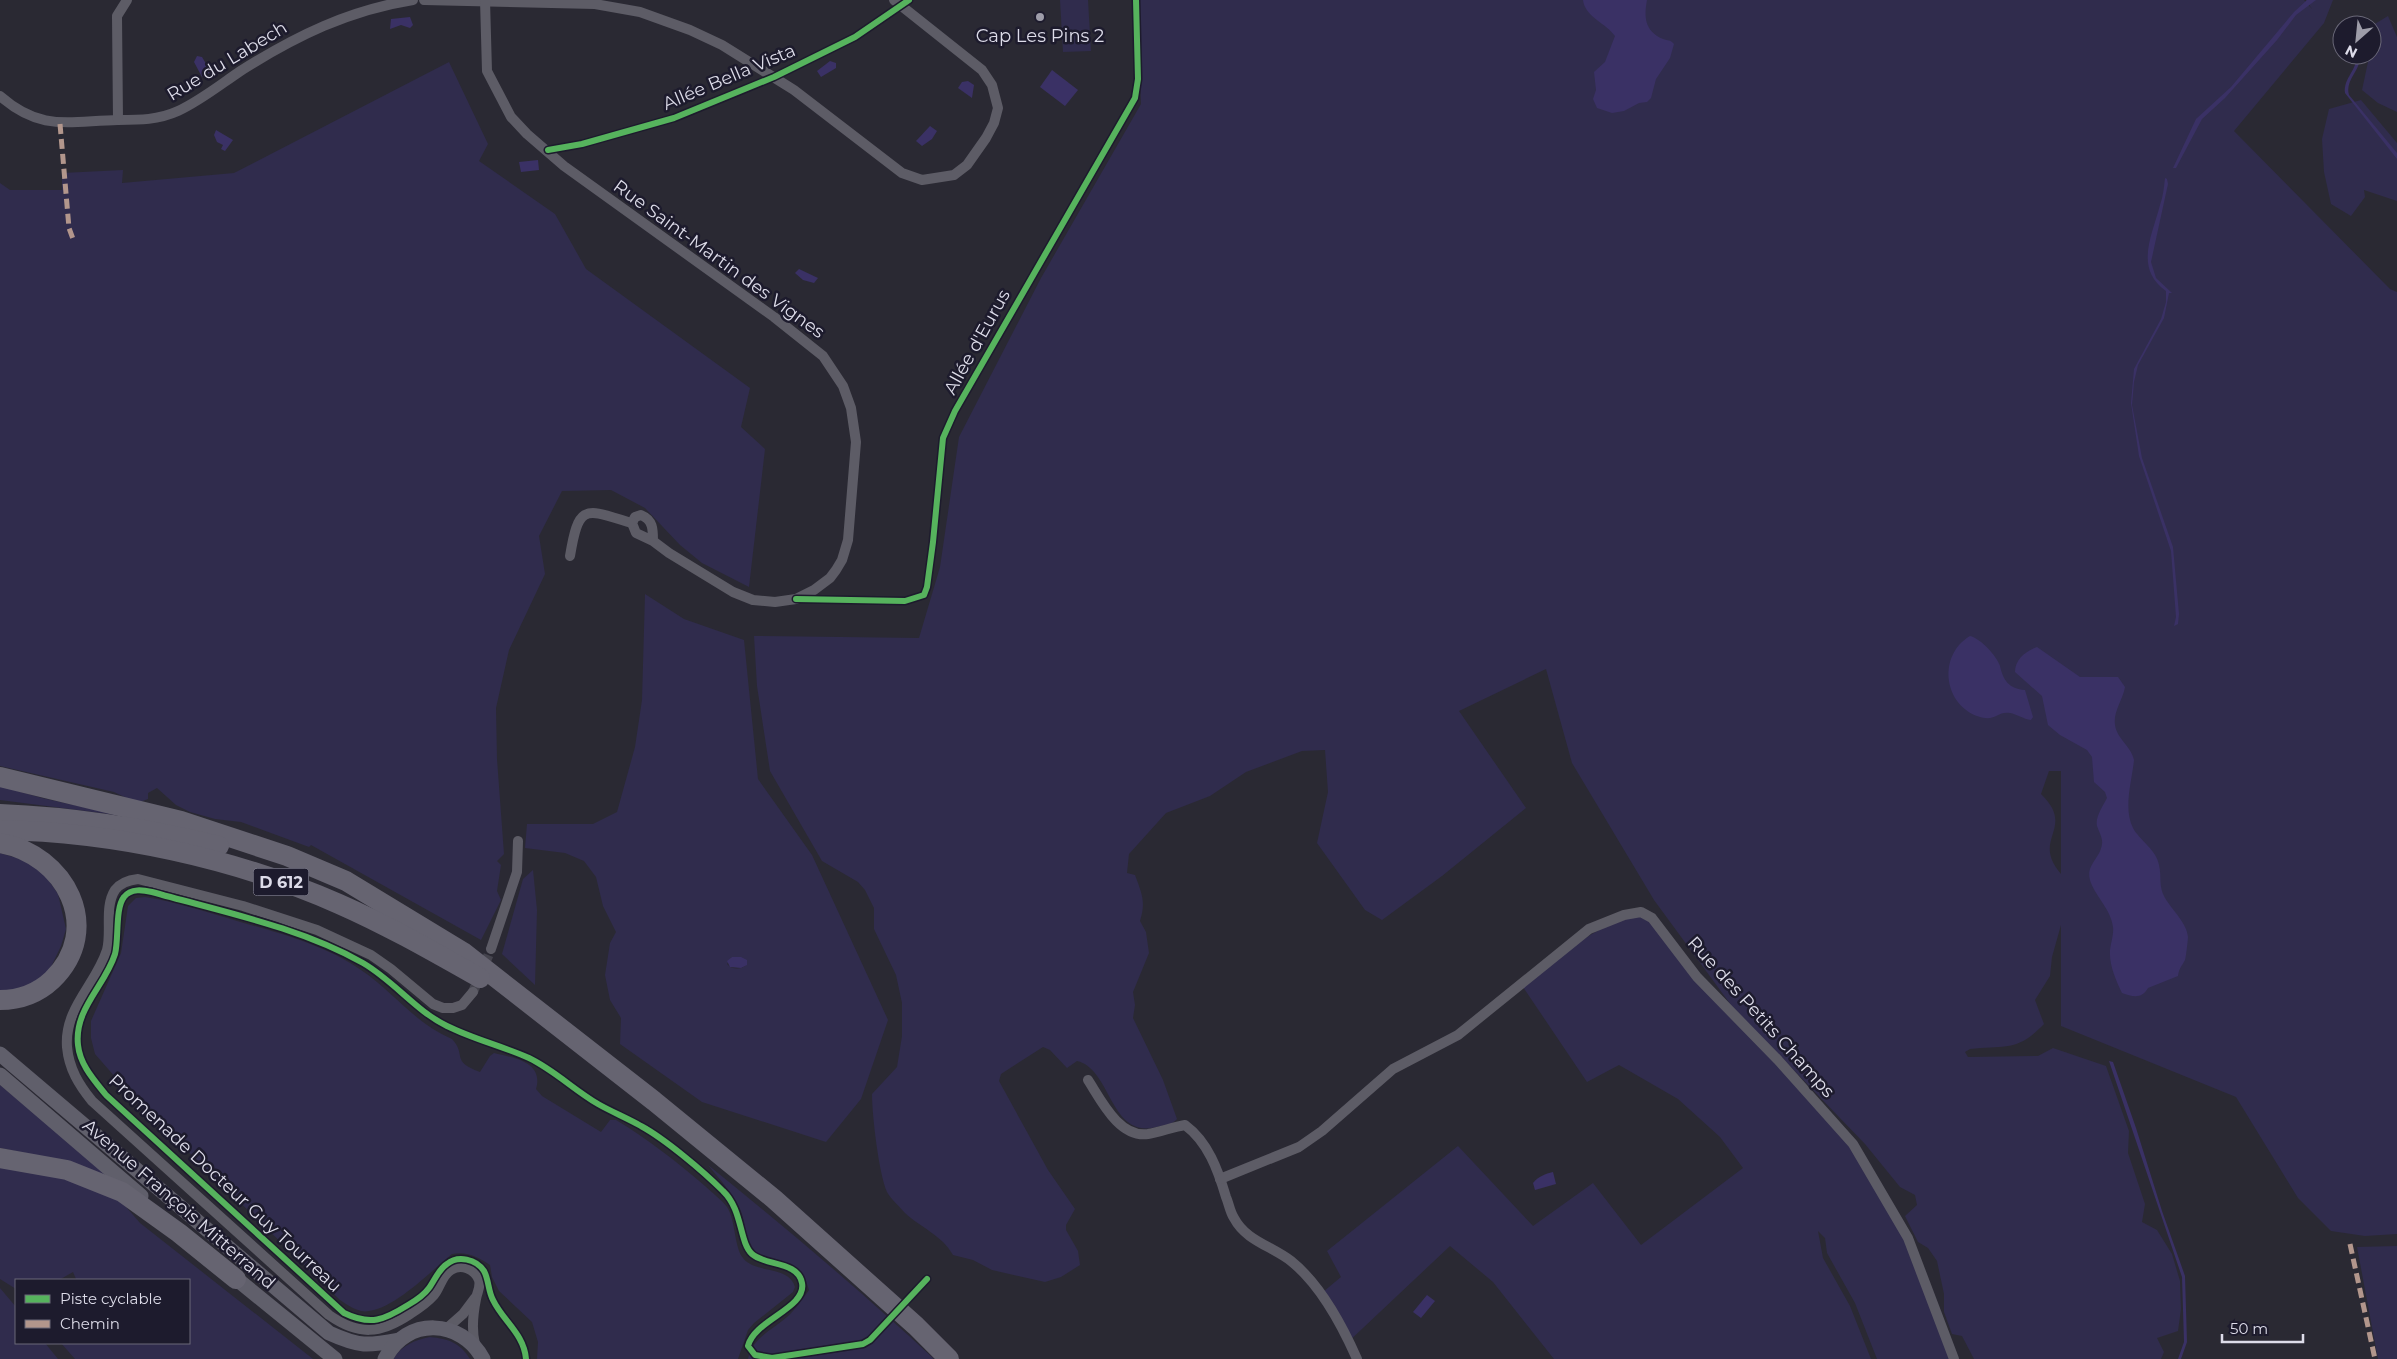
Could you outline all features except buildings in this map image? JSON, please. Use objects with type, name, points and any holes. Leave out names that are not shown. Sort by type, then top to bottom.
[{"type":"highway","name":"D 612","points":[[0,778],[181,821],[287,856],[346,881],[463,952],[654,1101],[774,1199],[909,1319],[949,1359]]},
{"type":"highway","name":"D 612","points":[[0,814],[93,820],[157,831],[222,846],[285,866],[342,888],[400,915]]},
{"type":"highway","name":"D 612","points":[[0,830],[33,831],[148,846],[218,862],[278,881],[338,904],[395,931],[536,1010]]},
{"type":"highway","points":[[0,843],[22,849],[37,856],[57,874],[73,903],[76,917],[76,939],[61,971],[33,994],[15,1000],[0,1000]]},
{"type":"highway","points":[[0,1158],[67,1170],[122,1192],[179,1233],[236,1279]]},
{"type":"main road","name":"Avenue François Mitterrand","points":[[0,1054],[329,1333],[353,1344],[370,1346],[399,1340],[418,1330],[446,1328]]},
{"type":"main road","name":"Avenue François Mitterrand","points":[[0,1075],[236,1279],[335,1359]]},
{"type":"main road","points":[[446,1328],[460,1334],[474,1344],[484,1359]]},
{"type":"main road","points":[[385,1359],[399,1340]]},
{"type":"street","points":[[118,120],[117,16],[127,0]]},
{"type":"street","name":"Rue du Labech","points":[[0,96],[22,112],[38,119],[60,124],[150,120],[178,111],[300,36],[328,22],[363,10],[413,0]]},
{"type":"street","points":[[424,0],[595,4],[640,12],[690,30],[722,45],[794,90],[902,173],[922,180],[954,175],[967,165],[994,123],[998,108],[996,94],[988,76],[982,70],[894,0]]},
{"type":"street","name":"Rue Saint-Martin des Vignes","points":[[485,0],[487,71],[511,117],[527,134],[564,166],[774,317],[823,356],[843,386],[851,408],[856,442],[848,540],[842,560],[830,578],[806,595],[796,599],[775,602],[753,600],[733,592],[653,541],[636,533],[632,522]]},
{"type":"street","points":[[570,556],[575,527],[585,513],[593,511],[632,522],[635,517],[641,515],[647,517],[653,530],[653,541]]},
{"type":"street","points":[[491,949],[517,872],[518,841]]},
{"type":"street","points":[[446,1328],[463,1314],[480,1286],[478,1278],[473,1271],[466,1267],[450,1270],[431,1298],[397,1322],[384,1328],[368,1331],[353,1329],[341,1324],[92,1102],[77,1082],[70,1064],[67,1046],[68,1030],[72,1014],[95,976],[106,950],[111,900],[114,892],[119,885],[138,879],[243,906],[324,933],[371,955],[398,974],[433,1004],[443,1008],[453,1008],[462,1005],[473,992]]},
{"type":"street","name":"Rue des Petits Champs","points":[[1220,1179],[1299,1147],[1322,1131],[1393,1069],[1458,1035],[1589,929],[1624,914],[1641,912],[1652,918],[1697,977],[1778,1060],[1853,1144],[1908,1238],[1954,1359]]},
{"type":"street","points":[[1088,1080],[1102,1104],[1118,1122],[1132,1132],[1147,1134],[1185,1125],[1193,1131],[1208,1150],[1233,1217],[1241,1229],[1292,1261],[1318,1289],[1346,1335],[1357,1359]]},
{"type":"street","points":[[474,1344],[472,1335],[476,1295]]},
{"type":"shaded area","points":[[1060,0],[1088,0],[1091,51],[1063,52]]},
{"type":"shaded area","points":[[1137,0],[2304,0],[2312,9],[2306,0],[2333,0],[2324,23],[2234,131],[2390,289],[2397,292],[2397,1234],[2365,1236],[2331,1231],[2298,1198],[2236,1097],[2061,1026],[2061,925],[2052,957],[2050,976],[2035,1000],[2044,1024],[2026,1039],[2010,1046],[1970,1049],[1965,1052],[1968,1057],[2038,1056],[2053,1048],[2106,1066],[2129,1131],[2128,1153],[2145,1204],[2142,1222],[2157,1230],[2172,1254],[2180,1281],[2181,1309],[2178,1331],[2157,1338],[2164,1352],[2161,1359],[1974,1359],[1962,1336],[1952,1334],[1944,1312],[1944,1294],[1937,1261],[1928,1248],[1918,1242],[1905,1216],[1917,1205],[1915,1195],[1900,1187],[1865,1144],[1731,1005],[1654,900],[1572,763],[1546,669],[1459,711],[1526,808],[1442,876],[1382,920],[1365,910],[1317,843],[1328,792],[1325,750],[1302,751],[1246,772],[1210,796],[1166,813],[1129,854],[1127,873],[1135,875],[1141,893],[1143,908],[1140,921],[1146,932],[1149,953],[1133,992],[1135,1005],[1133,1018],[1163,1080],[1177,1119],[1170,1124],[1157,1127],[1141,1128],[1129,1123],[1112,1102],[1098,1076],[1089,1067],[1077,1061],[1067,1068],[1050,1050],[1043,1047],[1001,1074],[999,1081],[1048,1170],[1075,1209],[1066,1225],[1066,1230],[1078,1251],[1080,1265],[1061,1277],[1045,1282],[992,1270],[973,1260],[953,1255],[943,1242],[905,1213],[889,1195],[884,1184],[876,1144],[872,1104],[872,1094],[897,1067],[902,1036],[902,1003],[896,975],[874,929],[874,908],[865,890],[858,882],[822,861],[770,771],[757,686],[754,636],[919,638],[940,567],[959,437],[1041,278],[1141,104]],"holes":[[[2049,771],[2061,771],[2061,874],[2053,862],[2050,851],[2055,816],[2051,806],[2041,794]]]},
{"type":"shaded area","points":[[1583,0],[1647,0],[1646,17],[1652,32],[1674,44],[1670,58],[1656,79],[1651,98],[1647,102],[1639,103],[1624,111],[1612,113],[1597,108],[1593,99],[1596,90],[1594,72],[1605,62],[1615,36],[1588,11]]},
{"type":"shaded area","points":[[2307,0],[2316,0],[2296,15],[2277,40],[2225,98],[2202,119],[2176,168],[2173,168],[2196,119],[2231,87],[2294,12]]},
{"type":"shaded area","points":[[2388,16],[2397,37],[2397,112],[2378,103],[2362,90],[2367,65],[2382,65],[2382,20]]},
{"type":"shaded area","points":[[410,17],[413,25],[410,28],[401,25],[390,29],[391,19]]},
{"type":"shaded area","points":[[197,56],[202,57],[211,72],[202,77],[194,62]]},
{"type":"shaded area","points":[[830,61],[836,63],[836,68],[821,77],[817,71]]},
{"type":"shaded area","points":[[449,62],[488,144],[479,161],[555,214],[586,269],[750,388],[741,427],[765,449],[749,587],[702,563],[680,545],[645,508],[611,490],[562,491],[539,536],[545,574],[509,650],[496,708],[497,759],[504,854],[497,861],[501,865],[497,891],[501,900],[481,940],[311,845],[309,847],[241,822],[215,819],[190,812],[176,805],[157,788],[148,793],[148,799],[137,803],[114,792],[0,766],[0,183],[10,190],[62,190],[62,173],[123,170],[122,183],[234,173]]},
{"type":"shaded area","points":[[2355,65],[2358,65],[2349,84],[2349,95],[2397,153],[2397,159],[2345,93],[2346,83]]},
{"type":"shaded area","points":[[1052,70],[1078,90],[1065,106],[1040,87]]},
{"type":"shaded area","points":[[968,81],[974,85],[972,98],[958,88],[962,82]]},
{"type":"shaded area","points":[[2361,100],[2397,143],[2397,201],[2364,190],[2365,197],[2351,216],[2331,204],[2324,172],[2322,139],[2329,109]]},
{"type":"shaded area","points":[[930,126],[937,131],[932,139],[922,146],[916,141]]},
{"type":"shaded area","points":[[216,130],[233,140],[225,151],[221,149],[223,145],[217,142],[214,135]]},
{"type":"shaded area","points":[[538,160],[539,170],[521,172],[519,162]]},
{"type":"shaded area","points":[[2165,178],[2168,184],[2151,262],[2156,278],[2172,293],[2169,293],[2164,318],[2138,365],[2132,405],[2142,458],[2173,547],[2179,614],[2178,624],[2174,626],[2176,617],[2171,551],[2139,456],[2131,403],[2134,369],[2161,319],[2166,302],[2166,291],[2156,282],[2150,272],[2148,262],[2150,240],[2162,199]]},
{"type":"shaded area","points":[[799,269],[818,278],[814,283],[803,280],[795,273]]},
{"type":"shaded area","points":[[645,594],[684,619],[744,640],[758,779],[812,855],[888,1020],[861,1099],[826,1142],[702,1102],[620,1044],[621,1018],[610,1000],[605,975],[610,943],[616,932],[603,906],[596,877],[584,861],[565,853],[525,848],[527,824],[593,824],[617,812],[635,747],[642,700]],"holes":[[[732,957],[739,957],[747,961],[745,966],[734,968],[727,964]]]},
{"type":"shaded area","points":[[1970,636],[1978,640],[1992,653],[1998,662],[2003,676],[2011,686],[2025,690],[2033,717],[2031,720],[2010,713],[1992,718],[1983,718],[1966,710],[1957,701],[1951,690],[1949,666],[1960,644]]},
{"type":"shaded area","points":[[2037,647],[2080,677],[2118,677],[2125,687],[2117,710],[2115,725],[2118,734],[2134,760],[2128,803],[2130,820],[2136,833],[2155,854],[2160,870],[2163,893],[2185,927],[2188,937],[2185,959],[2178,976],[2148,988],[2146,992],[2140,995],[2133,996],[2122,993],[2117,983],[2110,956],[2113,932],[2112,921],[2089,877],[2091,867],[2101,850],[2102,844],[2097,819],[2107,798],[2105,792],[2094,782],[2092,757],[2087,750],[2060,735],[2048,725],[2042,696],[2015,672],[2019,659]]},
{"type":"shaded area","points":[[0,786],[42,798],[124,816],[0,800]]},
{"type":"shaded area","points":[[0,853],[17,858],[41,869],[58,894],[66,929],[61,946],[50,969],[34,985],[0,993]]},
{"type":"shaded area","points":[[533,870],[537,910],[535,985],[502,954],[523,879]]},
{"type":"shaded area","points":[[145,897],[285,935],[332,953],[361,970],[426,1024],[452,1039],[462,1061],[480,1072],[494,1053],[526,1063],[536,1073],[536,1089],[542,1096],[601,1132],[610,1120],[616,1120],[662,1151],[705,1186],[727,1207],[743,1258],[755,1266],[786,1275],[792,1280],[795,1287],[793,1292],[748,1330],[738,1359],[537,1359],[538,1342],[532,1322],[499,1291],[492,1277],[490,1265],[477,1257],[462,1253],[452,1254],[409,1290],[384,1306],[372,1311],[361,1311],[347,1305],[137,1102],[95,1054],[91,1038],[91,1021],[121,953],[128,906],[136,898]]},
{"type":"shaded area","points":[[1639,916],[1650,922],[1848,1142],[1908,1246],[1951,1359],[1877,1359],[1855,1303],[1827,1253],[1825,1238],[1818,1231],[1823,1258],[1850,1306],[1871,1359],[1554,1359],[1493,1282],[1450,1246],[1346,1344],[1323,1292],[1341,1277],[1327,1251],[1458,1146],[1533,1226],[1593,1183],[1641,1245],[1743,1168],[1720,1137],[1678,1099],[1619,1065],[1587,1082],[1523,987],[1563,954],[1592,934],[1622,920]]},
{"type":"shaded area","points":[[732,957],[741,957],[747,960],[747,965],[741,968],[730,967],[727,961]]},
{"type":"shaded area","points":[[2109,1061],[2113,1062],[2185,1276],[2187,1342],[2181,1359],[2178,1359],[2184,1342],[2182,1277]]},
{"type":"shaded area","points":[[0,1085],[120,1184],[75,1163],[0,1148]]},
{"type":"shaded area","points":[[0,1164],[47,1172],[121,1201],[140,1223],[313,1359],[75,1359],[62,1344],[190,1344],[190,1279],[76,1279],[73,1272],[61,1279],[15,1279],[15,1288],[0,1279]]},
{"type":"shaded area","points":[[708,1165],[823,1260],[934,1359],[748,1359],[758,1340],[790,1314],[809,1290],[804,1278],[791,1265],[767,1259],[753,1250],[748,1241],[742,1214],[737,1203]]},
{"type":"shaded area","points":[[1553,1172],[1556,1184],[1535,1190],[1533,1183],[1535,1181]]},
{"type":"shaded area","points":[[2397,1246],[2397,1359],[2378,1359],[2357,1247]]},
{"type":"shaded area","points":[[0,1288],[15,1306],[15,1344],[46,1344],[58,1359],[0,1359]]},
{"type":"shaded area","points":[[1427,1295],[1435,1301],[1421,1318],[1413,1312]]},
{"type":"shaded area","points":[[430,1337],[453,1343],[462,1349],[470,1359],[393,1359],[400,1350],[409,1344]]},
{"type":"tunnel","points":[[473,992],[491,949]]},
{"type":"marked path","points":[[60,124],[69,228],[73,239]]},
{"type":"marked path","points":[[2350,1244],[2375,1359]]},
{"type":"cycle path","name":"Allée Bella Vista","points":[[548,150],[582,144],[674,118],[774,77],[855,37],[909,0]]},
{"type":"cycle path","name":"Allée d'Eurus","points":[[796,599],[905,601],[924,595],[927,587],[933,542],[943,438],[955,411],[1135,98],[1138,79],[1136,0]]},
{"type":"cycle path","name":"Promenade Docteur Guy Tourreau","points":[[526,1359],[521,1342],[493,1300],[484,1271],[472,1261],[461,1259],[451,1261],[439,1272],[425,1293],[414,1302],[384,1318],[370,1320],[344,1313],[106,1095],[88,1072],[82,1059],[79,1052],[78,1032],[85,1009],[115,954],[119,908],[127,894],[137,890],[152,892],[287,930],[338,950],[374,970],[436,1020],[467,1035],[529,1058],[547,1068],[598,1104],[641,1126],[661,1139],[684,1156],[723,1191],[734,1207],[745,1242],[752,1254],[758,1258],[788,1267],[799,1276],[802,1283],[801,1292],[797,1300],[769,1321],[752,1337],[748,1346],[755,1355],[772,1358],[863,1344],[870,1340],[927,1279]]},
{"type":"place","name":"Cap Les Pins 2","points":[[1040,17]]}]
